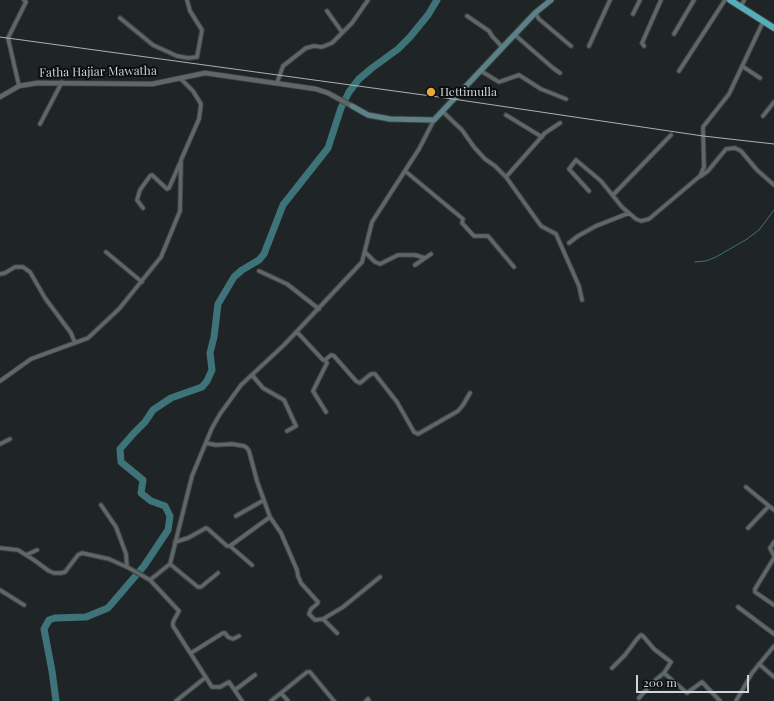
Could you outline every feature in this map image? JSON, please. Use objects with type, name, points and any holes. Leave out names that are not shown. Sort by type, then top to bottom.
[{"type":"highway","points":[[730,0],[774,28]]},
{"type":"main road","points":[[352,106],[368,115],[390,119],[434,120],[535,13],[551,0]]},
{"type":"street","points":[[19,86],[8,38],[26,2],[24,0]]},
{"type":"street","points":[[120,18],[153,45],[177,56],[188,58],[197,57],[202,30],[190,11],[188,0]]},
{"type":"street","points":[[276,83],[284,66],[294,56],[306,48],[314,46],[322,47],[332,43],[361,12],[368,0]]},
{"type":"street","points":[[589,46],[610,0]]},
{"type":"street","points":[[633,14],[640,0]]},
{"type":"street","points":[[644,46],[642,43],[660,0]]},
{"type":"street","points":[[674,34],[694,0]]},
{"type":"street","points":[[679,71],[725,0]]},
{"type":"street","points":[[741,7],[744,0]]},
{"type":"street","points":[[327,11],[342,32]]},
{"type":"street","points":[[535,13],[539,19],[571,46]]},
{"type":"street","points":[[467,16],[489,31],[503,48]]},
{"type":"street","points":[[700,176],[704,168],[703,127],[729,94],[763,22]]},
{"type":"street","points":[[515,35],[560,73]]},
{"type":"street","points":[[742,66],[760,78]]},
{"type":"street","points":[[481,71],[500,82],[519,76],[541,89],[566,99]]},
{"type":"street","name":"Fatha Hajiar Mawatha","points":[[0,97],[19,86],[37,83],[62,82],[152,84],[205,73],[316,89],[328,93],[352,106]]},
{"type":"street","points":[[143,208],[137,200],[140,190],[152,175],[167,189],[169,188],[199,118],[201,104],[193,91],[180,78]]},
{"type":"street","points":[[40,124],[62,82]]},
{"type":"street","points":[[763,116],[774,102]]},
{"type":"street","points":[[442,111],[462,130],[485,159],[506,177],[542,226],[556,234],[580,286],[582,300]]},
{"type":"street","points":[[506,115],[542,137]]},
{"type":"street","points":[[148,580],[170,564],[192,476],[220,414],[241,385],[297,332],[362,262],[372,222],[419,149],[434,120]]},
{"type":"street","points":[[506,177],[542,137],[554,126],[560,123]]},
{"type":"street","points":[[613,195],[671,135]]},
{"type":"street","points":[[589,190],[569,169],[576,160],[601,181],[636,220],[641,221],[649,219],[708,171],[726,149],[735,148],[741,151],[757,170],[774,186]]},
{"type":"street","points":[[0,381],[30,360],[88,338],[119,309],[142,282],[161,257],[180,211],[181,160]]},
{"type":"street","points":[[405,171],[463,219],[462,223],[474,236],[488,236],[514,267]]},
{"type":"street","points":[[569,243],[596,226],[629,213]]},
{"type":"street","points":[[106,252],[142,282]]},
{"type":"street","points":[[365,252],[375,262],[380,264],[398,255],[415,255],[425,258]]},
{"type":"street","points":[[415,265],[431,254]]},
{"type":"street","points":[[0,274],[5,273],[15,267],[23,267],[30,272],[45,298],[62,318],[75,343]]},
{"type":"street","points":[[259,271],[287,284],[319,309]]},
{"type":"street","points":[[297,332],[327,363],[314,391],[326,412]]},
{"type":"street","points":[[325,360],[331,355],[334,356],[356,382],[360,383],[372,374],[375,374],[397,402],[414,432],[418,434],[458,411],[470,393]]},
{"type":"street","points":[[252,375],[263,388],[284,400],[296,426],[288,431]]},
{"type":"street","points":[[0,444],[10,439]]},
{"type":"street","points":[[206,443],[216,446],[232,444],[244,446],[249,451],[257,481],[270,517],[281,533],[301,583],[318,602],[311,609],[309,614],[316,620],[323,619],[343,607],[380,577]]},
{"type":"street","points":[[746,487],[774,510]]},
{"type":"street","points":[[236,516],[264,500]]},
{"type":"street","points":[[101,505],[116,527],[126,554],[128,567]]},
{"type":"street","points":[[748,528],[769,506]]},
{"type":"street","points":[[230,546],[270,517]]},
{"type":"street","points":[[175,542],[188,538],[206,528],[226,546],[230,546],[252,565]]},
{"type":"street","points":[[774,542],[770,548],[774,557],[754,589],[774,605]]},
{"type":"street","points":[[0,548],[18,550],[54,573],[65,572],[82,553],[109,559],[128,567],[148,580],[179,612],[173,622],[173,626],[212,687],[220,688],[229,682],[242,701]]},
{"type":"street","points":[[26,555],[37,550]]},
{"type":"street","points":[[170,564],[198,587],[201,587],[218,573]]},
{"type":"street","points":[[0,590],[24,605]]},
{"type":"street","points":[[738,607],[774,634]]},
{"type":"street","points":[[323,619],[337,633]]},
{"type":"street","points":[[191,653],[225,633],[233,639],[239,636]]},
{"type":"street","points":[[612,668],[641,636],[643,636],[654,649],[671,662],[664,674],[653,682],[639,698]]},
{"type":"street","points":[[736,701],[752,673],[773,649]]},
{"type":"street","points":[[759,664],[774,677]]},
{"type":"street","points":[[271,701],[307,672],[310,672],[334,701]]},
{"type":"street","points":[[664,674],[687,693],[702,682],[720,701]]},
{"type":"street","points":[[235,690],[255,675]]},
{"type":"street","points":[[176,701],[206,677]]},
{"type":"street","points":[[281,693],[288,701]]},
{"type":"waterway","points":[[56,701],[44,629],[49,620],[55,618],[86,617],[108,608],[144,566],[168,530],[170,516],[165,506],[151,501],[141,493],[143,480],[121,462],[120,449],[145,422],[153,410],[171,398],[202,387],[207,381],[212,370],[210,353],[214,337],[218,304],[234,277],[242,270],[259,260],[264,254],[283,205],[328,148],[341,108],[349,92],[359,79],[398,49],[410,37],[428,15],[437,0]]},
{"type":"waterway","points":[[695,262],[706,261],[716,257],[747,239],[759,230],[774,210]]},
{"type":"railway","points":[[0,37],[453,99],[703,136],[774,144]]},
{"type":"place","name":"Hettimulla","points":[[431,92]]}]
